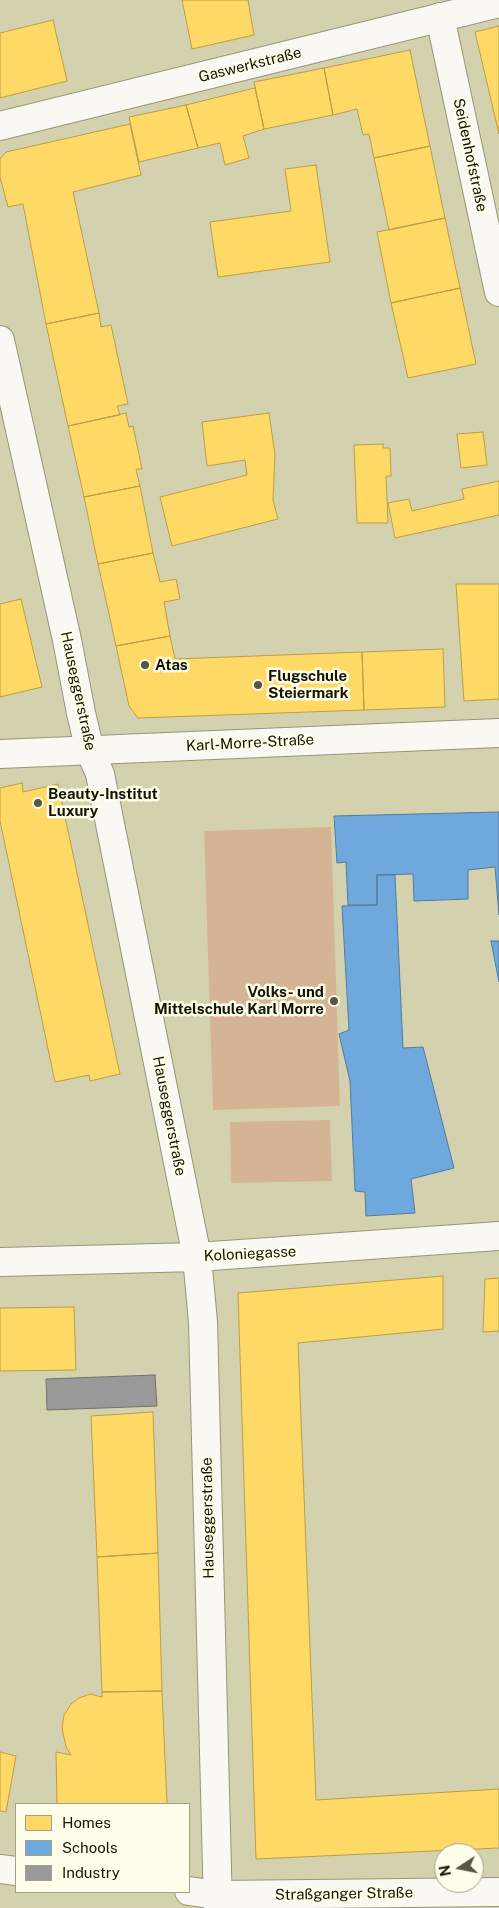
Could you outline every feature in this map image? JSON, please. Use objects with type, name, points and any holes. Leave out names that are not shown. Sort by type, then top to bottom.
[{"type":"street","name":"Gaswerkstraße","points":[[0,126],[499,3]]},
{"type":"street","name":"Seidenhofstraße","points":[[440,17],[499,292]]},
{"type":"street","name":"Hauseggerstraße","points":[[0,340],[90,751],[100,774],[197,1256],[203,1322],[218,1901]]},
{"type":"street","name":"Karl-Morre-Straße","points":[[0,754],[499,733]]},
{"type":"street","name":"Koloniegasse","points":[[0,1262],[197,1256],[499,1236]]},
{"type":"street","points":[[0,1869],[15,1871]]},
{"type":"street","name":"Straßganger Straße","points":[[190,1891],[218,1901],[499,1892]]},
{"type":"shaded area","points":[[331,827],[340,1106],[213,1110],[204,831]]},
{"type":"shaded area","points":[[330,1120],[332,1181],[231,1183],[230,1122]]},
{"type":"building: Homes","points":[[182,0],[248,0],[254,35],[192,49]]},
{"type":"building: Homes","points":[[53,20],[67,81],[0,98],[0,33]]},
{"type":"building: Homes","points":[[499,26],[499,134],[475,32]]},
{"type":"building: Homes","points":[[410,50],[430,146],[374,158],[369,134],[363,135],[357,109],[333,115],[324,68]]},
{"type":"building: Homes","points":[[324,68],[333,115],[264,129],[254,82]]},
{"type":"building: Homes","points":[[255,88],[264,129],[243,136],[249,158],[225,165],[220,143],[198,148],[186,105]]},
{"type":"building: Homes","points":[[186,105],[198,148],[139,162],[129,117]]},
{"type":"building: Homes","points":[[130,124],[141,175],[73,192],[99,313],[46,324],[23,204],[8,207],[0,177],[0,159],[6,152]]},
{"type":"building: Homes","points":[[430,146],[445,218],[389,230],[374,158]]},
{"type":"building: Homes","points":[[316,165],[330,262],[218,277],[210,222],[291,211],[285,169]]},
{"type":"building: Homes","points":[[445,218],[460,288],[391,303],[377,232]]},
{"type":"building: Homes","points":[[460,288],[476,364],[408,378],[391,303]]},
{"type":"building: Homes","points":[[99,313],[101,327],[111,325],[128,404],[117,406],[120,415],[68,426],[46,324]]},
{"type":"building: Homes","points":[[126,413],[129,427],[133,426],[142,469],[136,469],[140,486],[84,497],[68,426]]},
{"type":"building: Homes","points":[[269,413],[275,455],[273,500],[278,519],[172,546],[160,497],[247,475],[245,460],[207,466],[202,422]]},
{"type":"building: Homes","points":[[483,432],[487,465],[461,468],[457,434]]},
{"type":"building: Homes","points":[[383,444],[383,448],[390,448],[391,476],[386,476],[388,523],[357,523],[354,445]]},
{"type":"building: Homes","points":[[499,481],[499,515],[395,538],[388,503],[409,499],[412,511],[464,499],[462,489]]},
{"type":"building: Homes","points":[[140,486],[153,553],[98,564],[84,497]]},
{"type":"building: Homes","points":[[153,553],[160,582],[176,579],[180,599],[164,602],[170,636],[116,646],[98,564]]},
{"type":"building: Homes","points":[[456,584],[499,584],[499,699],[464,701]]},
{"type":"building: Homes","points":[[21,599],[42,687],[0,697],[0,604]]},
{"type":"building: Homes","points":[[170,636],[175,659],[362,652],[364,710],[138,718],[129,706],[116,646]]},
{"type":"building: Homes","points":[[443,649],[445,707],[364,710],[362,652]]},
{"type":"building: Homes","points":[[22,783],[23,792],[58,784],[120,1074],[90,1081],[89,1075],[55,1082],[0,821],[0,788]]},
{"type":"building: Homes","points":[[443,1276],[443,1329],[298,1343],[316,1800],[499,1789],[499,1848],[484,1849],[484,1843],[434,1843],[434,1851],[256,1859],[238,1293]]},
{"type":"building: Homes","points":[[499,1278],[499,1331],[483,1332],[485,1279]]},
{"type":"building: Homes","points":[[74,1307],[76,1370],[0,1371],[0,1308]]},
{"type":"building: Homes","points":[[153,1412],[158,1553],[97,1557],[91,1416]]},
{"type":"building: Homes","points":[[158,1553],[162,1691],[102,1692],[97,1557]]},
{"type":"building: Homes","points":[[162,1691],[167,1803],[57,1803],[56,1752],[71,1755],[66,1747],[62,1728],[64,1715],[71,1704],[79,1698],[90,1694],[102,1697],[102,1692]]},
{"type":"building: Homes","points":[[0,1752],[16,1756],[6,1812],[0,1811]]},
{"type":"building: Schools","points":[[499,812],[499,915],[495,867],[468,870],[468,899],[414,901],[413,874],[377,875],[377,905],[348,905],[346,862],[337,863],[334,816]]},
{"type":"building: Schools","points":[[377,875],[395,875],[403,1048],[423,1047],[454,1168],[411,1179],[415,1213],[366,1216],[365,1192],[355,1191],[350,1081],[339,1034],[349,1030],[342,906],[377,905]]},
{"type":"building: Schools","points":[[491,941],[499,941],[499,982]]},
{"type":"building: Industry","points":[[155,1375],[157,1406],[47,1410],[46,1379]]},
{"type":"place","name":"Atas","points":[[145,665]]},
{"type":"place","name":"Flugschule Steiermark","points":[[258,685]]},
{"type":"place","name":"Beauty-Institut Luxury","points":[[38,803]]},
{"type":"place","name":"Volks- und Mittelschule Karl Morre","points":[[334,1001]]}]
